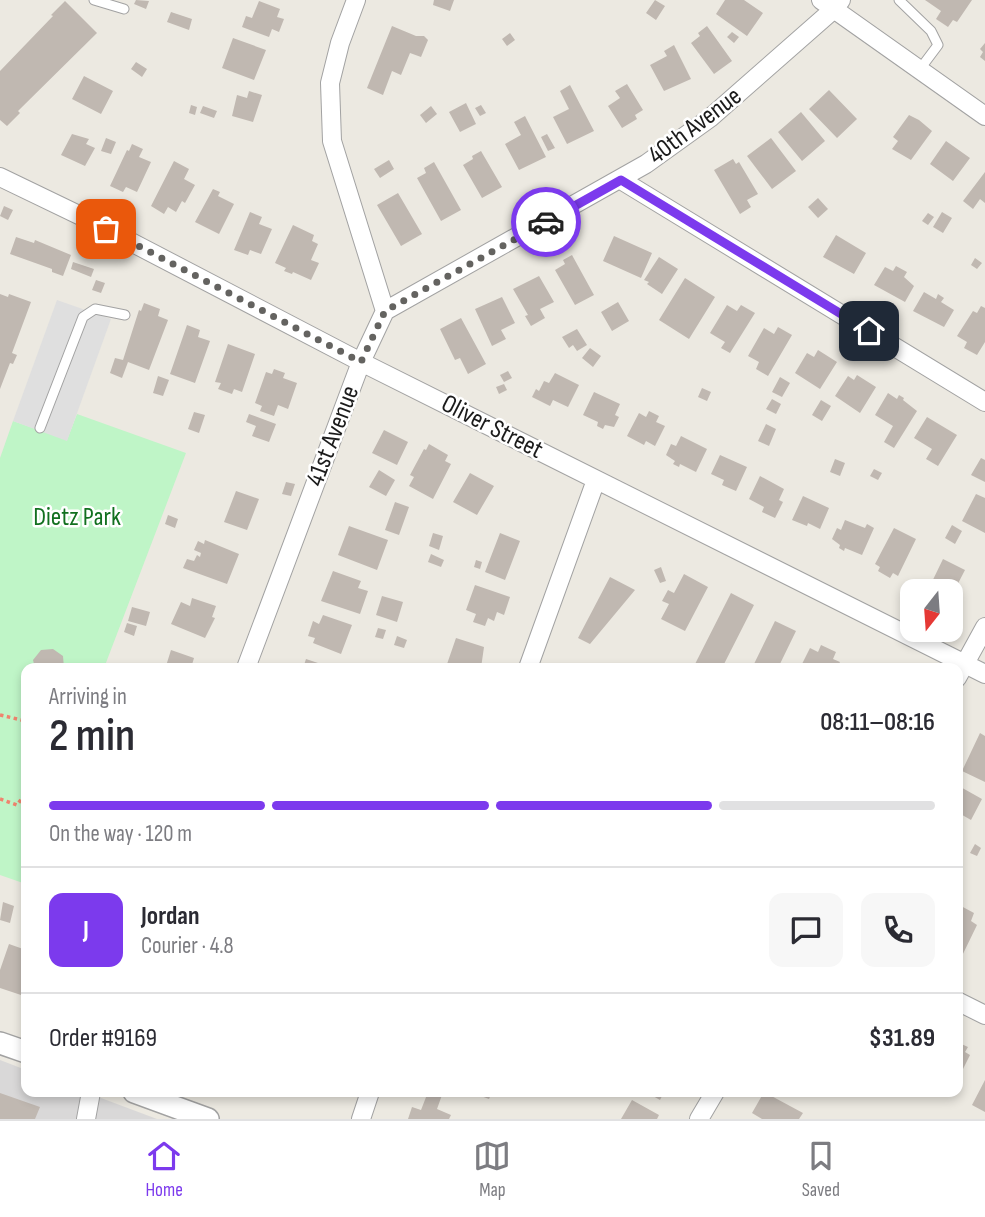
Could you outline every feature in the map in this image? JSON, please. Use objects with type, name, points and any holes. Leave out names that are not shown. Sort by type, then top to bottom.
[{"type":"street","points":[[356,0],[340,43],[330,83],[332,141],[385,311]]},
{"type":"street","points":[[832,3],[985,116]]},
{"type":"street","name":"40th Avenue","points":[[385,311],[621,180],[710,118],[832,3]]},
{"type":"street","name":"Oliver Street","points":[[0,177],[596,480],[946,663]]},
{"type":"street","points":[[621,180],[985,402]]},
{"type":"street","name":"41st Avenue","points":[[248,663],[361,362],[385,311]]},
{"type":"street","points":[[529,663],[596,480]]},
{"type":"street","points":[[963,667],[985,627]]},
{"type":"street","name":"Oliver Street","points":[[963,671],[985,674]]},
{"type":"street","points":[[963,1004],[985,1015]]},
{"type":"street","points":[[0,1042],[21,1050]]},
{"type":"street","points":[[86,1119],[90,1097]]},
{"type":"street","points":[[148,1097],[208,1119]]},
{"type":"street","points":[[361,1119],[368,1097]]},
{"type":"street","points":[[699,1119],[712,1097]]},
{"type":"lane","points":[[94,0],[124,9]]},
{"type":"lane","points":[[899,0],[931,31],[938,45],[919,69]]},
{"type":"lane","points":[[40,428],[83,317],[95,309],[125,315]]},
{"type":"path","points":[[0,715],[21,720]]},
{"type":"path","points":[[0,799],[18,805],[21,800]]},
{"type":"shaded area","points":[[57,300],[111,319],[67,441],[13,421]]},
{"type":"shaded area","points":[[0,1060],[21,1068],[21,1097],[98,1097],[157,1119],[0,1119]]},
{"type":"green space","name":"Dietz Park","points":[[77,414],[186,453],[106,663],[21,663],[21,882],[0,875],[0,458],[13,421],[67,440]]},
{"type":"building","points":[[136,0],[149,1],[146,9],[134,4]]},
{"type":"building","points":[[434,0],[454,0],[450,11],[433,5]]},
{"type":"building","points":[[655,0],[665,6],[656,20],[646,13]]},
{"type":"building","points":[[725,0],[744,0],[763,13],[747,36],[716,14]]},
{"type":"building","points":[[925,0],[972,0],[957,22],[953,20],[948,27],[936,19],[941,11]]},
{"type":"building","points":[[65,1],[97,33],[18,111],[20,113],[7,126],[0,120],[0,71]]},
{"type":"building","points":[[259,1],[280,9],[277,17],[284,19],[279,32],[272,29],[269,37],[242,27],[246,16],[252,18]]},
{"type":"building","points":[[171,12],[192,19],[189,30],[167,22]]},
{"type":"building","points":[[392,26],[416,36],[424,36],[428,40],[421,57],[410,53],[401,75],[392,71],[383,95],[367,88]]},
{"type":"building","points":[[707,26],[732,61],[714,74],[691,43]]},
{"type":"building","points":[[732,32],[739,37],[734,43],[727,37]]},
{"type":"building","points":[[510,33],[515,40],[507,46],[502,39]]},
{"type":"building","points":[[233,38],[266,50],[254,80],[222,68]]},
{"type":"building","points":[[985,43],[985,61],[980,57],[983,52],[980,49]]},
{"type":"building","points":[[674,45],[691,79],[664,91],[650,65],[667,56],[664,51]]},
{"type":"building","points":[[136,62],[147,69],[142,77],[131,69]]},
{"type":"building","points":[[84,76],[113,91],[101,114],[72,99]]},
{"type":"building","points":[[627,84],[643,110],[635,115],[637,119],[622,128],[608,106],[620,98],[615,91]]},
{"type":"building","points":[[570,85],[594,131],[567,144],[553,117],[569,109],[560,91]]},
{"type":"building","points":[[829,90],[857,119],[837,138],[809,109]]},
{"type":"building","points":[[249,91],[262,95],[253,122],[232,116],[237,95],[247,98]]},
{"type":"building","points":[[466,103],[476,124],[460,132],[449,112]]},
{"type":"building","points":[[191,105],[197,107],[195,115],[189,113]]},
{"type":"building","points":[[481,105],[486,113],[480,116],[475,108]]},
{"type":"building","points":[[203,106],[217,111],[214,118],[200,113]]},
{"type":"building","points":[[431,106],[437,114],[426,123],[420,115]]},
{"type":"building","points":[[801,112],[825,141],[802,161],[778,132]]},
{"type":"building","points":[[909,115],[932,131],[911,160],[892,149],[898,141],[893,137]]},
{"type":"building","points":[[525,116],[546,157],[519,170],[505,144],[521,135],[514,122]]},
{"type":"building","points":[[72,134],[89,139],[86,144],[95,148],[85,166],[61,155]]},
{"type":"building","points":[[547,134],[555,148],[548,151],[541,137]]},
{"type":"building","points":[[106,138],[116,142],[111,154],[101,151]]},
{"type":"building","points":[[771,138],[796,171],[772,189],[747,156]]},
{"type":"building","points":[[946,141],[970,158],[953,181],[930,164]]},
{"type":"building","points":[[132,144],[143,149],[139,157],[151,162],[137,192],[126,187],[123,192],[110,186]]},
{"type":"building","points":[[481,151],[502,187],[482,198],[463,165]]},
{"type":"building","points":[[733,159],[736,164],[739,162],[758,194],[747,200],[751,207],[740,214],[714,170]]},
{"type":"building","points":[[389,160],[394,169],[380,178],[374,169]]},
{"type":"building","points":[[174,161],[189,169],[184,179],[195,185],[185,203],[182,201],[176,212],[168,207],[164,214],[151,206]]},
{"type":"building","points":[[434,162],[461,210],[441,221],[417,178],[426,173],[424,168]]},
{"type":"building","points":[[985,172],[985,203],[980,199],[973,209],[963,201]]},
{"type":"building","points":[[213,189],[220,192],[218,196],[234,204],[219,234],[195,222]]},
{"type":"building","points":[[398,193],[422,234],[401,246],[377,205]]},
{"type":"building","points":[[818,198],[828,209],[818,218],[808,207]]},
{"type":"building","points":[[4,206],[13,210],[8,220],[0,216]]},
{"type":"building","points":[[250,212],[262,217],[259,224],[272,229],[261,254],[250,250],[248,255],[234,250]]},
{"type":"building","points":[[942,212],[952,218],[943,233],[933,227]]},
{"type":"building","points":[[928,213],[934,217],[928,225],[922,221]]},
{"type":"building","points":[[293,225],[314,235],[312,241],[318,244],[311,260],[319,263],[311,280],[284,271],[286,268],[275,263]]},
{"type":"building","points":[[836,235],[866,253],[854,274],[823,257]]},
{"type":"building","points":[[614,236],[652,253],[641,278],[603,261]]},
{"type":"building","points":[[16,237],[34,243],[35,240],[71,255],[63,276],[52,272],[52,269],[10,254]]},
{"type":"building","points":[[572,255],[594,295],[575,305],[555,270],[565,264],[563,260]]},
{"type":"building","points":[[659,257],[678,269],[662,294],[644,280]]},
{"type":"building","points":[[975,258],[982,263],[977,269],[971,265]]},
{"type":"building","points":[[73,262],[94,269],[91,277],[71,269]]},
{"type":"building","points":[[896,266],[907,272],[904,277],[914,286],[905,302],[874,285],[885,267],[893,271]]},
{"type":"building","points":[[539,276],[554,302],[540,309],[545,318],[531,326],[525,316],[528,315],[513,289]]},
{"type":"building","points":[[685,278],[715,297],[689,339],[659,320]]},
{"type":"building","points":[[96,280],[105,283],[101,293],[92,290]]},
{"type":"building","points":[[924,292],[936,299],[938,294],[944,298],[941,302],[954,310],[944,327],[913,311]]},
{"type":"building","points":[[0,294],[8,297],[9,294],[31,302],[12,353],[17,355],[13,364],[10,363],[0,389]]},
{"type":"building","points":[[502,297],[515,323],[501,330],[506,339],[492,346],[475,309]]},
{"type":"building","points":[[618,302],[629,321],[612,331],[601,312]]},
{"type":"building","points":[[144,303],[160,309],[158,316],[168,320],[149,370],[128,362],[122,378],[110,373],[115,358],[123,360],[139,310],[141,311]]},
{"type":"building","points":[[727,305],[737,311],[741,305],[755,313],[730,353],[721,348],[725,342],[710,333]]},
{"type":"building","points":[[981,306],[985,308],[985,342],[977,355],[964,348],[967,342],[957,336],[973,311],[977,313]]},
{"type":"building","points":[[461,318],[486,364],[468,374],[460,358],[455,360],[440,329]]},
{"type":"building","points":[[187,325],[200,330],[198,337],[210,341],[195,383],[170,374]]},
{"type":"building","points":[[778,327],[792,335],[768,376],[756,369],[759,362],[748,356],[764,328],[774,334]]},
{"type":"building","points":[[577,329],[587,345],[577,351],[573,345],[569,348],[562,337]]},
{"type":"building","points":[[228,344],[255,354],[242,392],[234,389],[232,394],[218,389],[221,383],[215,382]]},
{"type":"building","points":[[590,348],[601,356],[593,367],[582,358]]},
{"type":"building","points":[[818,350],[837,362],[820,389],[795,373],[807,353],[814,357]]},
{"type":"building","points":[[274,369],[285,373],[283,378],[297,383],[288,409],[278,405],[274,416],[260,411],[262,406],[255,403],[266,372],[272,374]]},
{"type":"building","points":[[508,371],[512,378],[504,382],[500,375]]},
{"type":"building","points":[[555,373],[579,385],[568,407],[553,400],[550,406],[532,397],[536,389],[539,391],[544,381],[549,383]]},
{"type":"building","points":[[857,375],[876,387],[860,413],[835,396],[848,376],[854,380]]},
{"type":"building","points":[[158,376],[169,380],[163,396],[153,393]]},
{"type":"building","points":[[780,377],[790,383],[782,397],[772,392]]},
{"type":"building","points":[[504,384],[507,390],[499,394],[496,387]]},
{"type":"building","points":[[702,388],[711,392],[707,401],[698,397]]},
{"type":"building","points":[[594,392],[620,404],[615,415],[619,417],[614,427],[605,425],[603,429],[597,426],[598,422],[583,415]]},
{"type":"building","points":[[888,393],[897,399],[899,395],[904,398],[903,400],[917,411],[894,448],[884,442],[893,426],[875,415]]},
{"type":"building","points":[[772,399],[781,404],[776,414],[766,409]]},
{"type":"building","points":[[821,400],[831,406],[822,421],[812,415]]},
{"type":"building","points":[[649,411],[659,416],[656,422],[665,426],[655,446],[646,441],[644,445],[627,436],[639,413],[646,417]]},
{"type":"building","points":[[194,412],[205,415],[199,433],[188,429]]},
{"type":"building","points":[[249,414],[276,424],[269,442],[252,436],[256,426],[246,422]]},
{"type":"building","points":[[927,417],[957,435],[938,466],[926,459],[932,449],[914,438]]},
{"type":"building","points":[[766,424],[776,429],[769,446],[758,441]]},
{"type":"building","points":[[384,430],[408,442],[397,465],[372,453]]},
{"type":"building","points":[[681,436],[707,449],[696,472],[680,464],[679,467],[673,464],[675,461],[666,455],[671,444],[676,446]]},
{"type":"building","points":[[429,444],[448,455],[445,461],[451,464],[433,499],[409,486],[414,477],[410,475]]},
{"type":"building","points":[[720,455],[747,467],[736,491],[722,485],[724,480],[711,474]]},
{"type":"building","points":[[981,458],[985,460],[985,482],[971,475]]},
{"type":"building","points":[[835,459],[845,463],[840,476],[830,472]]},
{"type":"building","points":[[874,469],[882,473],[878,480],[870,476]]},
{"type":"building","points":[[379,470],[395,480],[386,496],[369,487]]},
{"type":"building","points":[[470,473],[494,486],[477,515],[453,502]]},
{"type":"building","points":[[760,476],[784,489],[779,500],[783,502],[775,518],[762,512],[764,507],[749,499]]},
{"type":"building","points":[[286,482],[295,484],[291,496],[282,494]]},
{"type":"building","points":[[236,491],[259,499],[247,530],[224,522]]},
{"type":"building","points":[[976,494],[985,498],[985,533],[962,521]]},
{"type":"building","points":[[803,496],[829,508],[820,529],[792,520]]},
{"type":"building","points":[[395,502],[409,507],[399,535],[385,530]]},
{"type":"building","points":[[168,515],[178,519],[175,528],[165,524]]},
{"type":"building","points":[[845,520],[865,528],[867,524],[874,528],[862,555],[845,548],[844,551],[832,539],[837,528],[841,530]]},
{"type":"building","points":[[952,525],[962,531],[955,544],[945,538]]},
{"type":"building","points":[[349,526],[388,540],[377,570],[338,555]]},
{"type":"building","points":[[894,528],[916,539],[898,576],[893,573],[890,578],[878,571],[880,567],[875,564]]},
{"type":"building","points":[[433,533],[443,536],[439,550],[429,546]]},
{"type":"building","points":[[500,533],[520,541],[505,580],[485,572]]},
{"type":"building","points":[[205,540],[239,554],[227,584],[183,568],[187,559],[194,561],[197,555],[200,557],[201,553],[194,550],[198,541],[204,544]]},
{"type":"building","points":[[431,554],[444,560],[441,567],[428,562]]},
{"type":"building","points":[[943,559],[965,570],[960,579],[933,579]]},
{"type":"building","points":[[476,560],[482,562],[480,569],[474,567]]},
{"type":"building","points":[[661,567],[666,581],[660,583],[654,570]]},
{"type":"building","points":[[333,571],[361,581],[358,588],[368,591],[360,614],[321,601]]},
{"type":"building","points":[[684,574],[708,587],[685,631],[661,619],[669,604],[662,601],[668,590],[674,593]]},
{"type":"building","points":[[610,577],[635,590],[590,644],[578,638]]},
{"type":"building","points":[[475,585],[510,597],[504,615],[497,612],[494,621],[488,618],[485,626],[473,622],[476,614],[466,610]]},
{"type":"building","points":[[731,593],[754,605],[725,663],[696,663]]},
{"type":"building","points":[[382,596],[403,602],[397,622],[376,615]]},
{"type":"building","points":[[192,598],[216,606],[212,617],[215,618],[205,638],[171,624],[181,602],[190,606]]},
{"type":"building","points":[[132,607],[150,612],[146,626],[128,621]]},
{"type":"building","points":[[323,615],[352,625],[341,654],[313,643],[315,638],[308,636],[313,621],[319,624]]},
{"type":"building","points":[[775,621],[796,631],[780,663],[754,663]]},
{"type":"building","points":[[127,623],[137,626],[134,636],[124,632]]},
{"type":"building","points":[[378,628],[386,630],[383,639],[375,637]]},
{"type":"building","points":[[397,636],[407,640],[404,648],[394,645]]},
{"type":"building","points":[[456,638],[484,647],[482,663],[447,663]]},
{"type":"building","points":[[821,645],[836,652],[833,659],[840,662],[802,663],[810,648],[818,652]]},
{"type":"building","points":[[53,649],[63,656],[64,663],[34,663],[33,660],[41,650]]},
{"type":"building","points":[[171,650],[194,658],[192,663],[167,663]]},
{"type":"building","points":[[980,733],[985,736],[985,782],[963,771]]},
{"type":"building","points":[[963,788],[982,799],[971,820],[963,815]]},
{"type":"building","points":[[975,844],[981,848],[977,856],[970,853]]},
{"type":"building","points":[[3,902],[14,906],[10,923],[0,920]]},
{"type":"building","points":[[963,907],[974,913],[971,921],[977,925],[963,954]]},
{"type":"building","points":[[9,944],[21,948],[21,995],[0,988],[0,970]]},
{"type":"building","points":[[963,1045],[968,1047],[965,1052],[970,1055],[963,1069]]},
{"type":"building","points":[[985,1080],[985,1112],[972,1105]]},
{"type":"building","points":[[0,1093],[40,1107],[35,1119],[0,1119]]},
{"type":"building","points":[[426,1097],[441,1097],[437,1109],[451,1115],[449,1119],[408,1119],[412,1107],[421,1110]]},
{"type":"building","points":[[761,1097],[773,1097],[803,1113],[799,1119],[762,1119],[752,1113]]},
{"type":"building","points":[[632,1100],[659,1115],[657,1119],[621,1119]]},
{"type":"way so far","points":[[106,229],[361,362],[385,311],[546,222]]},
{"type":"route","points":[[546,222],[621,180],[869,331]]}]
